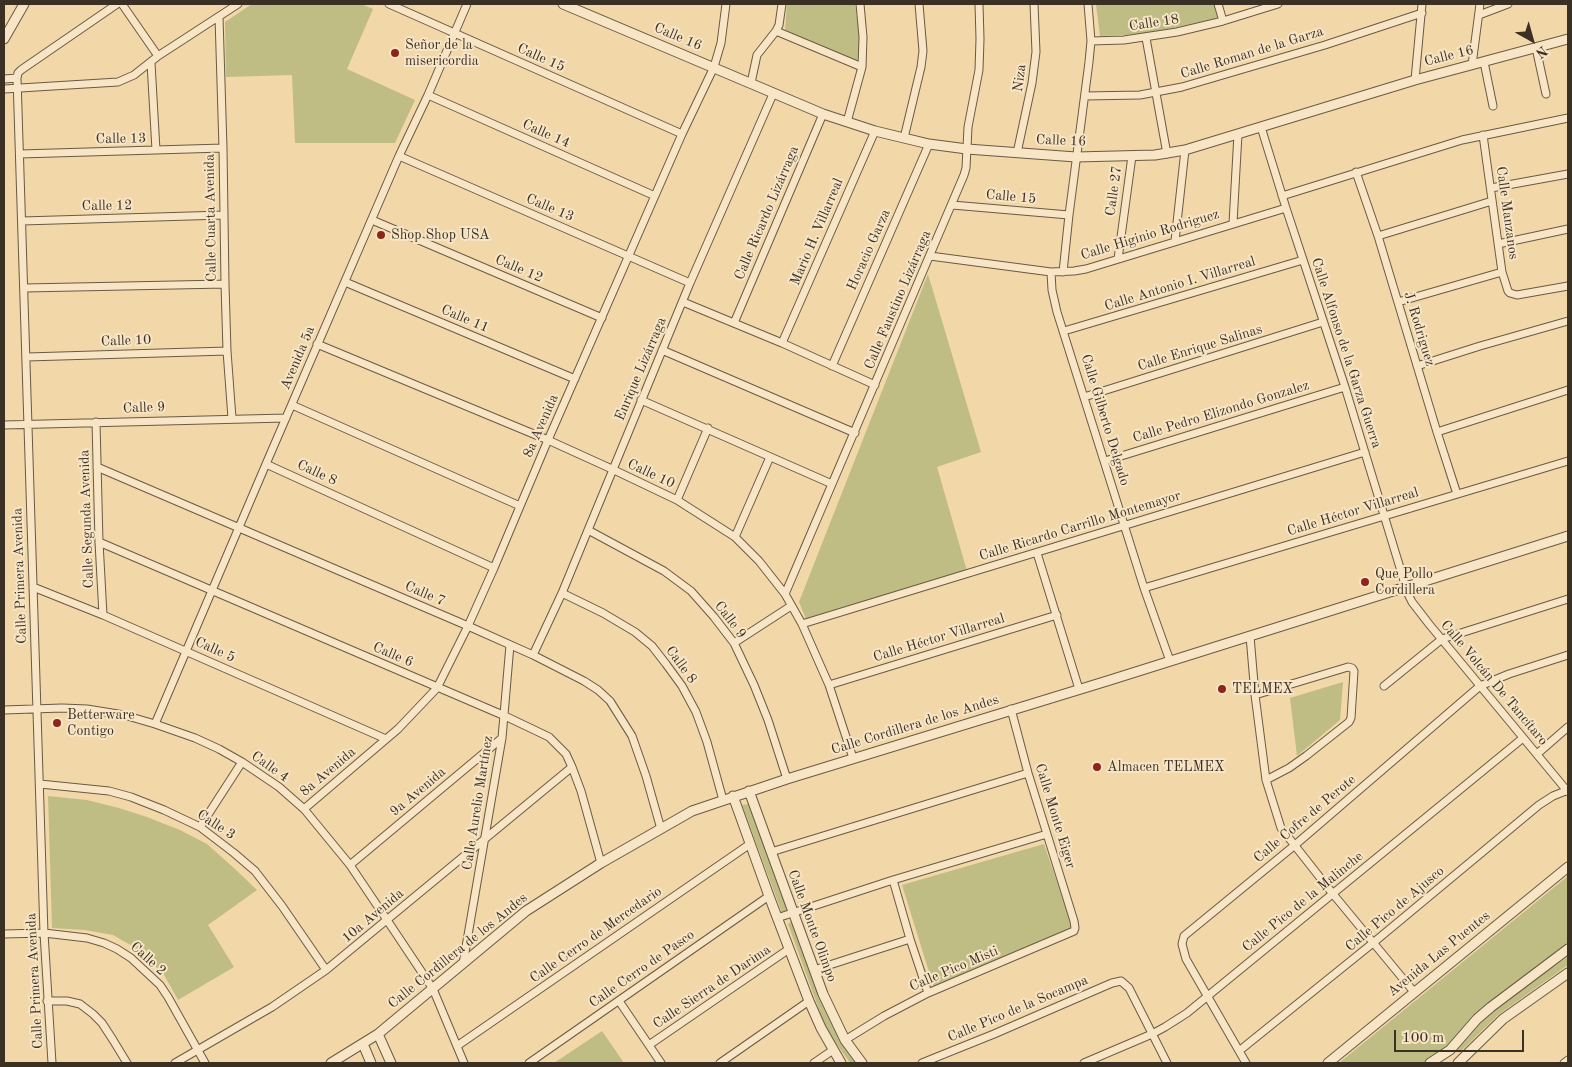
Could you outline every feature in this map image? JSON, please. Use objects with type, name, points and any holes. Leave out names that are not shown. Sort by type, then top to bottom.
[{"type":"street","points":[[4,38],[24,4]]},
{"type":"street","points":[[17,88],[18,73],[21,70],[117,4]]},
{"type":"street","points":[[122,4],[158,56]]},
{"type":"street","points":[[4,89],[118,82],[134,75],[158,56],[238,4]]},
{"type":"street","name":"Calle 15","points":[[389,4],[682,134]]},
{"type":"street","name":"Avenida 5a","points":[[155,724],[399,156],[428,95],[467,4]]},
{"type":"street","name":"Calle 16","points":[[563,4],[823,114],[875,131],[929,144],[967,149],[1076,156],[1132,156],[1167,154],[1185,150],[1415,80],[1568,39]]},
{"type":"street","name":"8a Avenida","points":[[304,809],[411,717],[438,688],[494,568],[682,134],[714,67],[726,4]]},
{"type":"street","points":[[751,83],[757,55],[779,25],[782,4]]},
{"type":"street","points":[[846,122],[862,67],[863,36],[860,4]]},
{"type":"street","points":[[904,138],[922,59],[923,37],[919,4]]},
{"type":"street","name":"Calle Faustino Lizárraga","points":[[785,594],[952,205],[966,168],[968,127],[979,70],[979,4]]},
{"type":"street","name":"Niza","points":[[1017,153],[1032,84],[1036,44],[1034,4]]},
{"type":"street","points":[[1063,272],[1085,96],[1090,41],[1088,4]]},
{"type":"street","points":[[1218,4],[1223,21]]},
{"type":"street","name":"Calle 18","points":[[1090,41],[1146,38],[1177,32],[1223,21],[1278,4]]},
{"type":"street","points":[[1415,80],[1422,4]]},
{"type":"street","points":[[1472,65],[1480,4]]},
{"type":"street","points":[[1479,15],[1508,4]]},
{"type":"street","name":"Calle Roman de la Garza","points":[[1085,96],[1119,97],[1156,93],[1224,76],[1422,13]]},
{"type":"street","name":"Calle Cuarta Avenida","points":[[219,18],[227,350],[232,418]]},
{"type":"street","points":[[776,31],[862,67]]},
{"type":"street","points":[[1146,38],[1167,154]]},
{"type":"street","points":[[1536,48],[1546,94]]},
{"type":"street","points":[[1484,62],[1493,106]]},
{"type":"street","points":[[151,63],[156,150]]},
{"type":"street","points":[[4,78],[17,78]]},
{"type":"street","name":"Calle Primera Avenida","points":[[17,88],[25,288],[44,933],[52,1063]]},
{"type":"street","name":"Enrique Lizárraga","points":[[533,655],[614,470],[690,283],[774,94]]},
{"type":"street","name":"Calle 14","points":[[428,95],[655,196]]},
{"type":"street","name":"Calle Ricardo Lizárraga","points":[[734,323],[823,114]]},
{"type":"street","points":[[1282,196],[1454,142],[1568,118]]},
{"type":"street","name":"Calle Alfonso de la Garza Guerra","points":[[1261,127],[1345,387],[1406,586]]},
{"type":"street","name":"Mario H. Villarreal","points":[[782,344],[875,131]]},
{"type":"street","points":[[1233,223],[1238,134]]},
{"type":"street","name":"Calle Manzanos","points":[[1483,135],[1505,287],[1510,293],[1517,295],[1568,286]]},
{"type":"street","name":"Horacio Garza","points":[[832,366],[929,144]]},
{"type":"street","name":"Calle 13","points":[[20,154],[223,148]]},
{"type":"street","points":[[1175,241],[1185,150]]},
{"type":"street","name":"Calle 13","points":[[399,156],[690,283]]},
{"type":"street","name":"Calle 27","points":[[1118,259],[1132,156]]},
{"type":"street","name":"J. Rodriguez","points":[[1356,172],[1378,236],[1437,432],[1458,494]]},
{"type":"street","points":[[1491,188],[1568,174]]},
{"type":"street","points":[[1378,236],[1492,201]]},
{"type":"street","name":"Calle 15","points":[[952,205],[1069,215]]},
{"type":"street","name":"Calle Higinio Rodriguez","points":[[930,256],[1051,272],[1086,269],[1286,208]]},
{"type":"street","name":"Calle 12","points":[[22,221],[224,216]]},
{"type":"street","name":"Calle 12","points":[[372,220],[602,318]]},
{"type":"street","points":[[1498,244],[1568,229]]},
{"type":"street","name":"Calle Antonio I. Villarreal","points":[[1064,331],[1303,260]]},
{"type":"street","name":"Calle Gilberto Delgado","points":[[1051,272],[1054,300],[1144,588],[1170,661]]},
{"type":"street","points":[[1398,302],[1502,272]]},
{"type":"street","name":"Calle 11","points":[[345,282],[575,379]]},
{"type":"street","points":[[25,288],[225,284]]},
{"type":"street","points":[[683,302],[875,385]]},
{"type":"street","points":[[1417,366],[1568,321]]},
{"type":"street","name":"Calle Enrique Salinas","points":[[1084,397],[1323,322]]},
{"type":"street","name":"Calle 10","points":[[318,344],[548,440],[614,470],[677,500],[735,536],[759,561],[785,594],[802,624],[830,685],[853,758]]},
{"type":"street","name":"Calle 10","points":[[27,357],[227,350]]},
{"type":"street","points":[[662,350],[854,433]]},
{"type":"street","name":"Calle Pedro Elizondo Gonzalez","points":[[1105,461],[1345,387]]},
{"type":"street","points":[[1437,432],[1568,390]]},
{"type":"street","points":[[641,400],[832,484]]},
{"type":"street","points":[[292,405],[520,506]]},
{"type":"street","name":"Calle 9","points":[[4,425],[286,418]]},
{"type":"street","name":"Calle Segunda Avenida","points":[[96,422],[103,615]]},
{"type":"street","points":[[677,500],[708,428]]},
{"type":"street","name":"Calle Ricardo Carrillo Montemayor","points":[[802,624],[1365,452]]},
{"type":"street","points":[[735,536],[770,457]]},
{"type":"street","name":"Calle Héctor Villarreal","points":[[1144,588],[1568,461]]},
{"type":"street","name":"Calle 8","points":[[266,464],[494,568]]},
{"type":"street","name":"Calle 7","points":[[97,467],[468,626],[533,655],[584,681],[610,701],[632,736],[646,776],[660,828]]},
{"type":"street","name":"Calle 9","points":[[588,530],[638,556],[678,581],[691,591],[714,617],[734,643],[754,686],[768,720],[787,779]]},
{"type":"street","name":"Calle Cordillera de los Andes","points":[[331,1063],[378,1034],[526,911],[601,863],[692,811],[853,758],[1568,536]]},
{"type":"street","name":"Calle 6","points":[[99,542],[505,716],[549,737],[562,750],[572,767],[581,791],[601,863]]},
{"type":"street","points":[[1037,553],[1079,689]]},
{"type":"street","name":"Calle Volcán De Tancítaro","points":[[1406,586],[1412,602],[1568,791]]},
{"type":"street","name":"Calle 5","points":[[33,587],[187,651],[386,739]]},
{"type":"street","name":"Calle 8","points":[[562,592],[635,632],[652,646],[666,664],[682,686],[696,712],[723,800]]},
{"type":"street","points":[[1384,686],[1442,639],[1568,600]]},
{"type":"street","points":[[734,643],[791,606]]},
{"type":"street","name":"Calle Héctor Villarreal","points":[[830,685],[1057,615]]},
{"type":"street","points":[[1250,636],[1255,695],[1266,780],[1282,828],[1333,894],[1414,992]]},
{"type":"street","name":"Calle Aurelio Martínez","points":[[463,964],[502,738],[510,645]]},
{"type":"street","name":"Calle Cofre de Perote","points":[[1246,1063],[1184,954],[1182,944],[1184,936],[1295,845],[1480,686],[1509,674],[1568,655]]},
{"type":"street","points":[[1255,695],[1348,667],[1354,671],[1349,722],[1306,756],[1266,780]]},
{"type":"street","name":"Calle 4","points":[[4,710],[38,708],[87,709],[124,715],[195,738],[242,762],[279,787],[304,809],[350,865],[387,920],[433,989],[464,1063]]},
{"type":"street","name":"Calle Monte Eiger","points":[[1011,709],[1028,773],[1075,928]]},
{"type":"street","points":[[1537,754],[1568,727]]},
{"type":"street","name":"9a Avenida","points":[[350,865],[502,738]]},
{"type":"street","name":"Calle Pico de la Malinche","points":[[1084,1063],[1152,1034],[1177,1020],[1523,738]]},
{"type":"street","points":[[200,828],[242,762]]},
{"type":"street","name":"10a Avenida","points":[[174,1063],[272,1007],[326,970],[572,767]]},
{"type":"street","points":[[771,852],[1028,773]]},
{"type":"street","name":"Calle 3","points":[[40,784],[109,791],[124,795],[164,810],[200,828],[255,871],[282,906],[326,970]]},
{"type":"street","name":"Calle Monte Olimpo","points":[[749,791],[823,994],[845,1040],[862,1063]]},
{"type":"street","name":"Calle Pico de Ajusco","points":[[1239,1051],[1539,805],[1552,796],[1568,791]]},
{"type":"street","name":"Calle Monte Olimpo","points":[[733,796],[809,1001],[841,1063]]},
{"type":"street","points":[[777,918],[893,880],[1047,834]]},
{"type":"street","name":"Calle Cerro de Mercedario","points":[[457,1046],[750,844]]},
{"type":"street","name":"Avenida Las Puentes","points":[[1328,1063],[1568,867]]},
{"type":"street","points":[[893,880],[928,992]]},
{"type":"street","name":"Calle Cerro de Pasco","points":[[529,1063],[769,896]]},
{"type":"street","name":"Calle Pico Misti","points":[[845,1040],[928,992],[1071,934],[1075,928]]},
{"type":"street","name":"Calle 2","points":[[4,934],[44,933],[87,938],[104,943],[131,958],[164,991],[205,1063]]},
{"type":"street","points":[[814,970],[910,939]]},
{"type":"street","name":"Calle Sierra de Darima","points":[[649,1045],[789,949]]},
{"type":"street","points":[[1430,1063],[1441,1061],[1483,1014],[1568,949]]},
{"type":"street","points":[[1450,1050],[1459,1063],[1503,1019],[1568,973]]},
{"type":"street","name":"Calle Pico de la Socampa","points":[[922,1063],[1112,983],[1121,981],[1129,988],[1152,1034]]},
{"type":"street","points":[[47,1001],[67,1001],[80,1004],[93,1014],[106,1028],[127,1063]]},
{"type":"street","points":[[619,1001],[661,1063]]},
{"type":"street","points":[[720,1063],[809,1001]]},
{"type":"street","points":[[378,1034],[390,1063]]},
{"type":"street","points":[[1152,1034],[1168,1063]]},
{"type":"street","points":[[363,1044],[371,1063]]},
{"type":"street","points":[[814,1063],[833,1050]]},
{"type":"street","points":[[1564,1063],[1568,1060]]},
{"type":"shaded area","points":[[252,4],[361,4],[373,9],[347,69],[415,100],[395,143],[295,143],[292,75],[226,77],[225,22]]},
{"type":"shaded area","points":[[787,4],[855,4],[859,32],[859,56],[857,60],[853,60],[785,30]]},
{"type":"shaded area","points":[[1096,4],[1214,4],[1218,18],[1146,34],[1100,36]]},
{"type":"shaded area","points":[[928,274],[981,452],[937,467],[967,571],[806,619],[799,602]]},
{"type":"shaded area","points":[[1343,682],[1340,720],[1297,756],[1290,698]]},
{"type":"shaded area","points":[[48,796],[87,800],[147,817],[180,830],[207,844],[235,869],[257,890],[208,925],[234,967],[178,1000],[163,973],[134,947],[113,935],[85,930],[52,928]]},
{"type":"shaded area","points":[[748,804],[789,909],[782,913],[742,805]]},
{"type":"shaded area","points":[[1044,844],[1073,928],[934,988],[902,885]]},
{"type":"shaded area","points":[[1568,876],[1568,944],[1504,994],[1480,1010],[1454,1039],[1435,1056],[1424,1063],[1339,1063]]},
{"type":"shaded area","points":[[792,921],[832,1024],[859,1063],[850,1063],[826,1029],[788,924]]},
{"type":"shaded area","points":[[1568,957],[1568,965],[1498,1015],[1461,1051],[1458,1051],[1457,1049],[1474,1027],[1495,1007]]},
{"type":"shaded area","points":[[602,1031],[624,1063],[554,1063]]},
{"type":"place","name":"Señor de la misericordia","points":[[395,53]]},
{"type":"place","name":"Shop Shop USA","points":[[381,235]]},
{"type":"place","name":"Que Pollo Cordillera","points":[[1365,582]]},
{"type":"place","name":"TELMEX","points":[[1222,689]]},
{"type":"place","name":"Betterware Contigo","points":[[57,723]]},
{"type":"place","name":"Almacen TELMEX","points":[[1097,767]]}]
